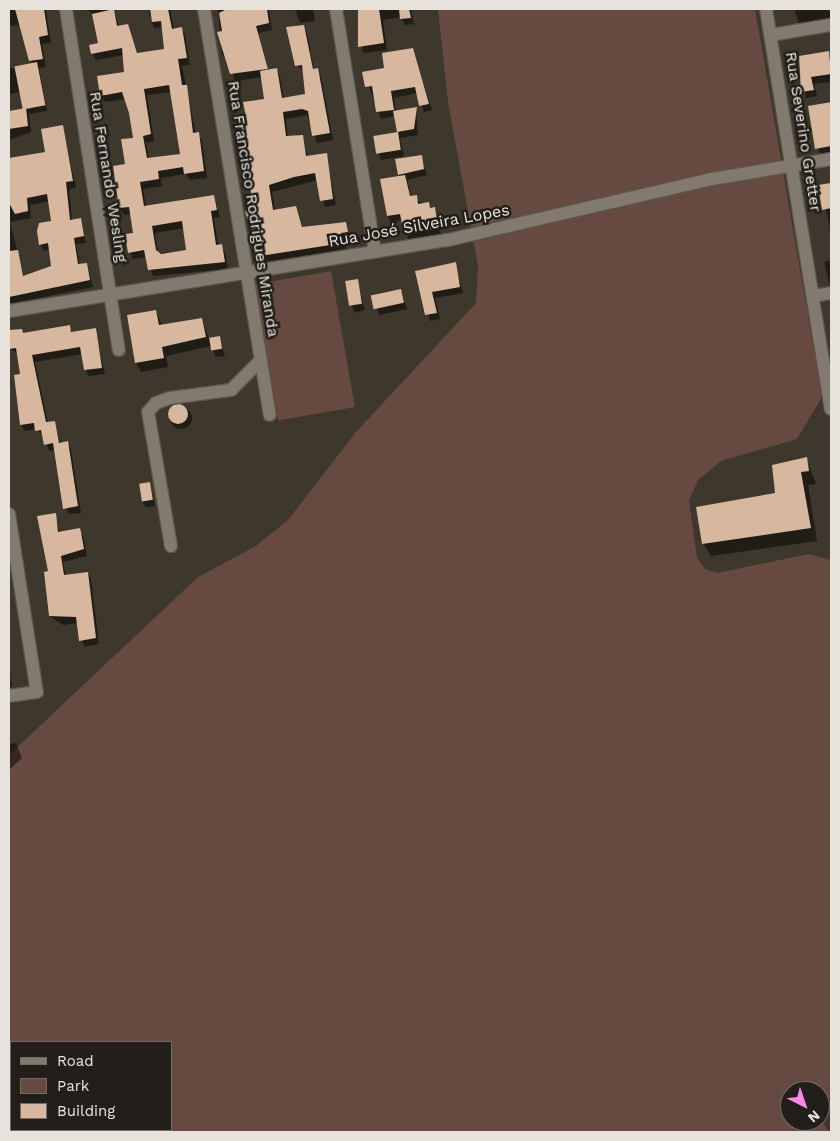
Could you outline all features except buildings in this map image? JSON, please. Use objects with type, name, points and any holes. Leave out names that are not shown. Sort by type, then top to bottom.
[{"type":"street","name":"Rua Fernando Wesling","points":[[66,9],[119,350]]},
{"type":"street","name":"Rua Francisco Rodrigues Miranda","points":[[204,9],[270,415]]},
{"type":"street","points":[[336,9],[375,252]]},
{"type":"street","name":"Rua Severino Gretter","points":[[766,9],[831,409]]},
{"type":"street","points":[[771,35],[831,25]]},
{"type":"street","name":"Rua José Silveira Lopes","points":[[9,311],[486,233],[712,179],[831,159]]},
{"type":"street","points":[[813,296],[831,293]]},
{"type":"street","points":[[172,546],[148,412],[156,402],[170,398],[231,390],[261,360]]},
{"type":"street","points":[[9,514],[37,692],[9,696]]},
{"type":"green space","points":[[438,9],[755,9],[822,397],[797,439],[721,461],[698,480],[689,500],[697,558],[705,569],[717,573],[809,554],[831,560],[831,1097],[830,1081],[780,1081],[780,1131],[829,1132],[9,1132],[9,755],[198,577],[256,546],[288,520],[356,432],[476,303],[478,266],[448,102]]},
{"type":"green space","points":[[331,271],[355,407],[278,420],[254,285]]}]
